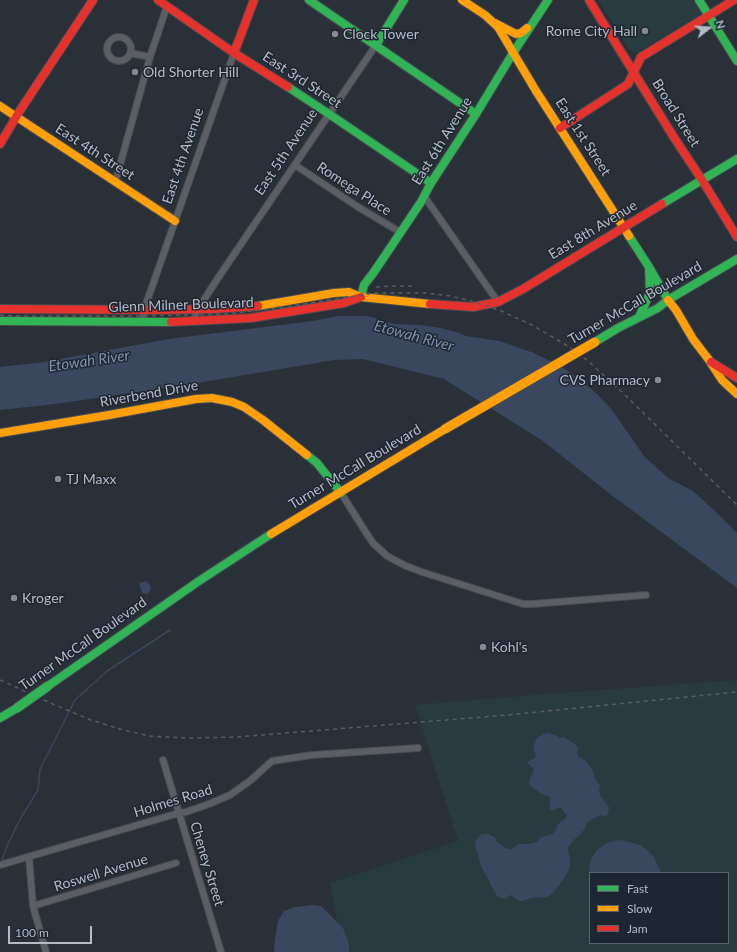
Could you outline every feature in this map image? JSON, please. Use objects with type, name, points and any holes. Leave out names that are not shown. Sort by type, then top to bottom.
[{"type":"street","points":[[0,144],[16,117],[93,0]]},
{"type":"street","name":"East 3rd Street","points":[[158,0],[234,53],[329,114],[431,183]]},
{"type":"street","name":"East 4th Avenue","points":[[142,322],[146,304],[174,221],[254,0]]},
{"type":"street","points":[[309,0],[476,114]]},
{"type":"street","name":"East 5th Avenue","points":[[193,321],[198,309],[230,260],[376,45],[404,0]]},
{"type":"street","name":"East 1st Street","points":[[462,0],[492,21],[498,27],[536,91],[624,227],[693,339],[722,380],[737,394]]},
{"type":"street","name":"East 6th Avenue","points":[[361,297],[364,286],[424,196],[513,53],[548,0]]},
{"type":"street","points":[[699,0],[737,61]]},
{"type":"street","points":[[560,128],[628,84],[641,57],[734,0]]},
{"type":"street","name":"Broad Street","points":[[590,1],[672,136],[702,180],[737,237]]},
{"type":"street","points":[[115,183],[150,57],[167,6]]},
{"type":"street","points":[[492,21],[512,33],[519,34],[523,32],[538,15]]},
{"type":"street","points":[[130,53],[150,57]]},
{"type":"street","name":"East 4th Street","points":[[0,106],[174,221]]},
{"type":"street","name":"East 8th Avenue","points":[[498,302],[523,289],[737,159]]},
{"type":"street","name":"Romega Place","points":[[295,165],[358,207],[400,232]]},
{"type":"street","points":[[424,196],[498,302]]},
{"type":"street","name":"Turner McCall Boulevard","points":[[0,718],[17,708],[199,581],[279,530],[445,429],[618,328],[658,308],[668,300],[737,259]]},
{"type":"street","points":[[640,317],[650,293],[649,267]]},
{"type":"street","name":"Glenn Milner Boulevard","points":[[0,309],[198,309],[264,305],[334,293],[349,292],[361,297],[473,307],[498,302]]},
{"type":"street","name":"Glenn Milner Boulevard","points":[[0,321],[142,322],[251,318],[344,303],[361,297]]},
{"type":"street","points":[[709,360],[737,378]]},
{"type":"street","name":"Riverbend Drive","points":[[0,433],[196,399],[212,398],[232,402],[244,407],[263,420],[316,462],[341,493]]},
{"type":"street","points":[[341,493],[373,543],[387,556],[422,572],[523,604],[646,595]]},
{"type":"street","name":"Holmes Road","points":[[0,865],[186,812],[230,795],[251,780],[272,761],[312,755],[418,748]]},
{"type":"street","name":"Cheney Street","points":[[163,760],[221,952]]},
{"type":"street","points":[[29,857],[33,906],[46,952]]},
{"type":"street","name":"Roswell Avenue","points":[[33,906],[176,863]]},
{"type":"shaded area","name":"Rome City Hall","points":[[598,0],[695,0],[702,13],[635,53],[629,49]]},
{"type":"shaded area","points":[[737,680],[737,952],[343,952],[330,883],[458,841],[415,705]]},
{"type":"water","name":"Etowah River","points":[[338,316],[365,316],[394,324],[420,325],[441,328],[466,336],[499,341],[531,352],[568,371],[595,392],[612,410],[644,456],[668,478],[693,491],[737,533],[737,588],[610,494],[543,441],[444,379],[363,359],[334,360],[180,386],[55,404],[0,410],[0,367],[44,362],[169,339],[313,321]]},
{"type":"water","points":[[146,581],[151,586],[150,591],[147,594],[142,593],[139,583]]},
{"type":"water","points":[[548,733],[560,738],[564,737],[576,745],[578,748],[578,756],[587,762],[594,773],[595,779],[600,785],[600,795],[609,807],[608,815],[605,817],[601,815],[589,821],[585,829],[568,847],[570,862],[569,870],[553,893],[547,897],[531,898],[523,901],[519,901],[511,895],[505,899],[501,898],[497,896],[480,864],[475,847],[476,840],[480,835],[488,834],[495,837],[497,842],[507,849],[512,849],[518,844],[533,843],[538,841],[541,837],[552,834],[558,824],[565,819],[567,814],[564,813],[562,808],[558,808],[553,811],[550,809],[550,797],[540,793],[530,785],[529,781],[534,770],[529,764],[526,763],[536,757],[533,747],[537,738]]},
{"type":"water","points":[[621,840],[640,845],[653,856],[661,872],[590,872],[589,866],[596,851],[609,842]]},
{"type":"water","points":[[313,905],[321,906],[343,928],[349,944],[349,952],[274,952],[278,921],[284,911],[295,907]]},
{"type":"waterway","points":[[2,860],[19,821],[38,790],[40,769],[75,700],[107,671],[170,630]]},
{"type":"railway","points":[[376,287],[416,286]]},
{"type":"railway","points":[[0,315],[143,316],[227,314],[279,308],[375,293],[426,293],[467,300],[499,310],[530,324],[566,345],[587,360],[623,393],[737,505]]},
{"type":"railway","points":[[0,680],[91,720],[149,736],[186,738],[237,737],[508,715],[737,692]]},
{"type":"traffic: fast","points":[[309,0],[476,114]]},
{"type":"traffic: fast","points":[[376,45],[404,0]]},
{"type":"traffic: fast","points":[[361,297],[364,285],[421,202],[431,183],[548,0]]},
{"type":"traffic: fast","points":[[699,0],[737,61]]},
{"type":"traffic: fast","points":[[288,87],[431,183]]},
{"type":"traffic: fast","points":[[662,204],[737,159]]},
{"type":"traffic: fast","points":[[629,236],[668,300]]},
{"type":"traffic: fast","points":[[595,342],[618,328],[658,308],[668,300],[737,259]]},
{"type":"traffic: fast","points":[[639,317],[650,293],[649,267]]},
{"type":"traffic: fast","points":[[0,321],[171,322]]},
{"type":"traffic: fast","points":[[307,455],[317,463],[341,493]]},
{"type":"traffic: fast","points":[[48,686],[199,581],[271,534]]},
{"type":"traffic: fast","points":[[17,708],[48,686]]},
{"type":"traffic: fast","points":[[0,718],[17,708]]},
{"type":"traffic: slow","points":[[462,0],[485,15],[498,27],[536,91],[629,236]]},
{"type":"traffic: slow","points":[[495,23],[516,34],[521,33],[527,28]]},
{"type":"traffic: slow","points":[[0,106],[175,221]]},
{"type":"traffic: slow","points":[[258,306],[334,293],[349,292],[361,297],[430,304]]},
{"type":"traffic: slow","points":[[668,300],[722,380],[737,394]]},
{"type":"traffic: slow","points":[[445,429],[595,342]]},
{"type":"traffic: slow","points":[[0,433],[196,399],[212,398],[232,402],[244,407],[307,455]]},
{"type":"traffic: slow","points":[[271,534],[445,429]]},
{"type":"traffic: jam","points":[[0,144],[19,112],[93,0]]},
{"type":"traffic: jam","points":[[158,0],[234,53],[288,87]]},
{"type":"traffic: jam","points":[[234,53],[254,0]]},
{"type":"traffic: jam","points":[[589,0],[737,237]]},
{"type":"traffic: jam","points":[[560,128],[628,84],[641,57],[734,0]]},
{"type":"traffic: jam","points":[[430,304],[473,307],[498,302],[523,289],[662,204]]},
{"type":"traffic: jam","points":[[171,322],[251,318],[344,303],[361,297]]},
{"type":"traffic: jam","points":[[0,309],[155,310],[215,309],[258,306]]},
{"type":"traffic: jam","points":[[711,362],[737,378]]},
{"type":"place","name":"Rome City Hall","points":[[645,31]]},
{"type":"place","name":"Clock Tower","points":[[335,34]]},
{"type":"place","name":"Old Shorter Hill","points":[[135,72]]},
{"type":"place","name":"CVS Pharmacy","points":[[658,380]]},
{"type":"place","name":"TJ Maxx","points":[[58,479]]},
{"type":"place","name":"Kroger","points":[[14,598]]},
{"type":"place","name":"Kohl's","points":[[483,647]]}]
